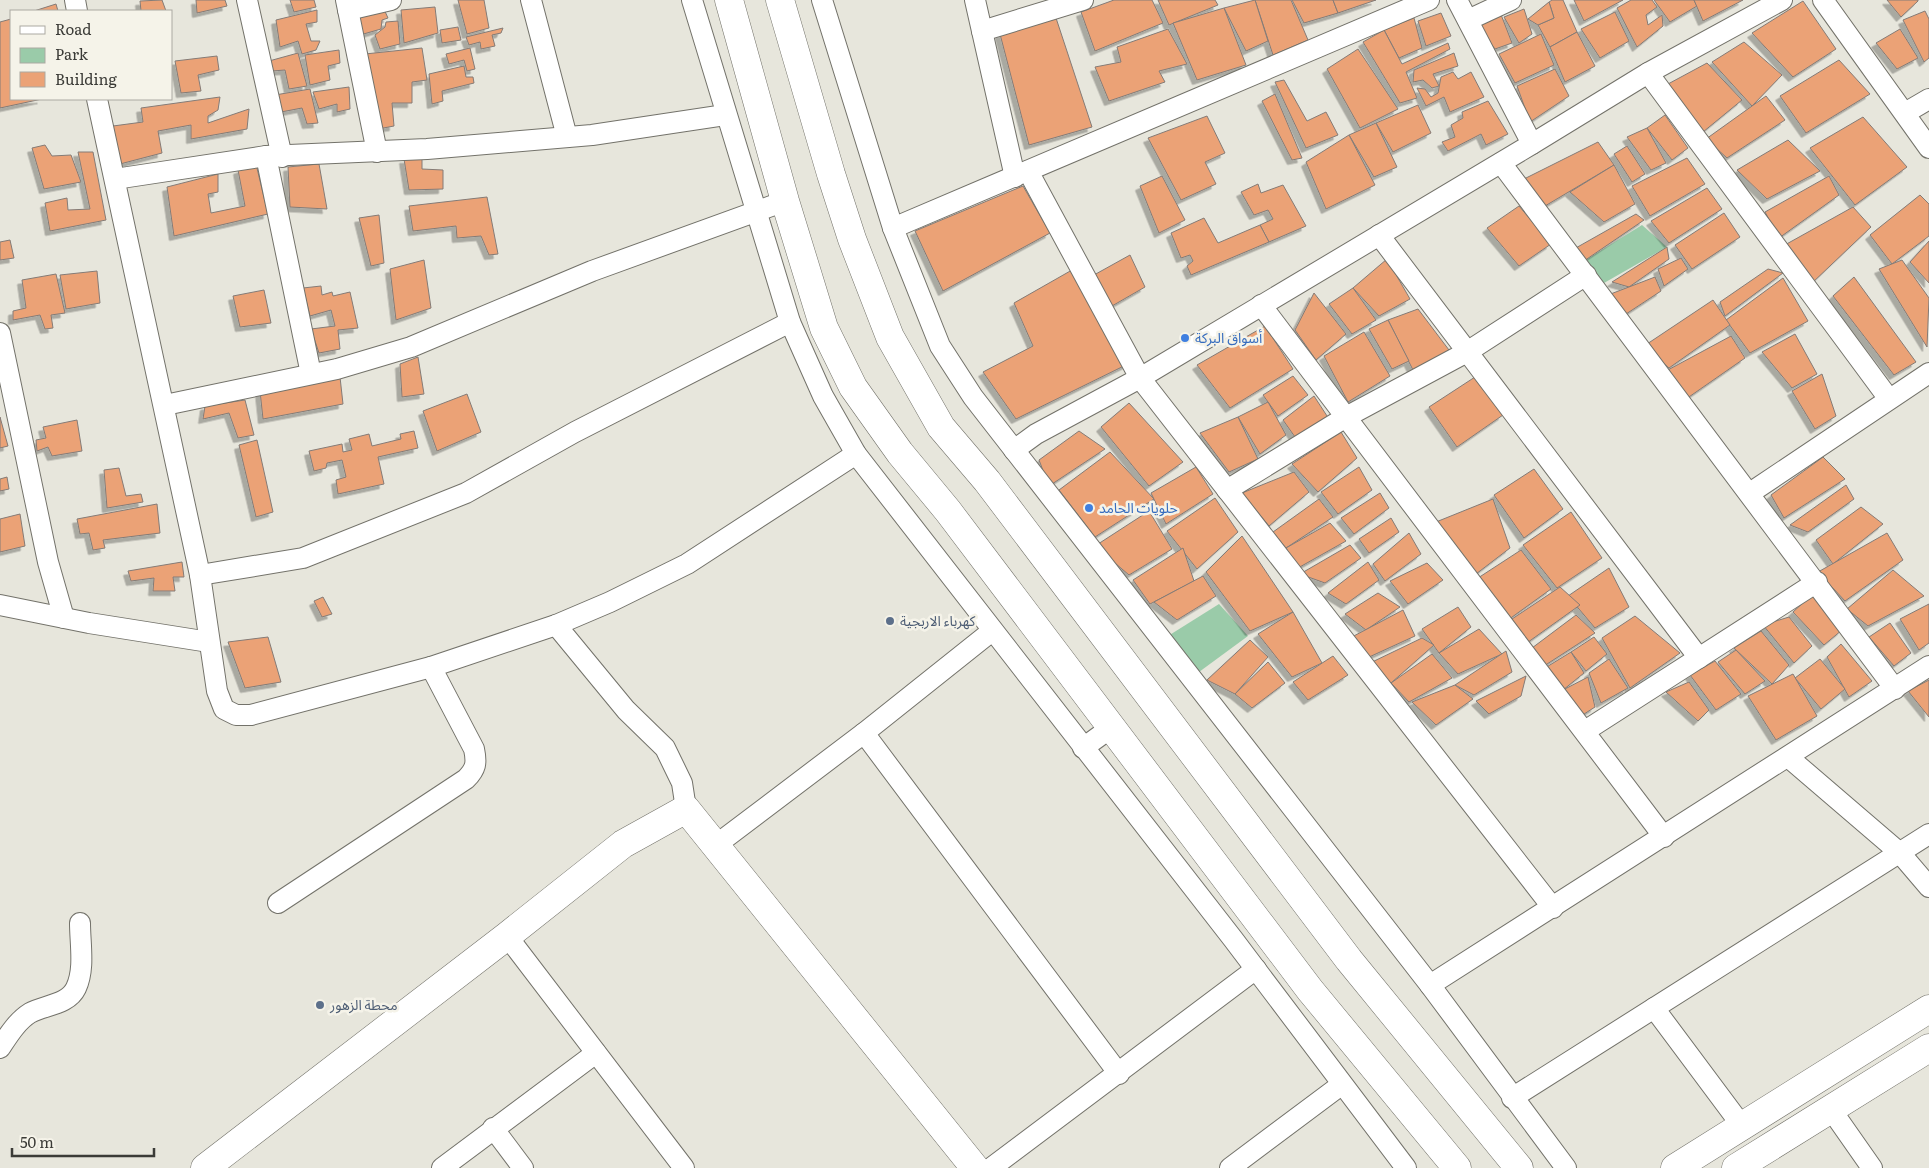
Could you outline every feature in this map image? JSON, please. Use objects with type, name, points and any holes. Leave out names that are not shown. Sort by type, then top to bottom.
[{"type":"main road","points":[[729,0],[785,201],[824,328],[853,388],[900,453],[948,512],[1310,990],[1457,1168]]},
{"type":"main road","points":[[780,0],[852,239],[890,337],[941,427],[987,482],[1348,960],[1519,1168]]},
{"type":"main road","points":[[205,1168],[507,936],[623,844],[686,809],[975,1168]]},
{"type":"main road","points":[[1675,1168],[1929,1009]]},
{"type":"main road","points":[[1736,1168],[1929,1048]]},
{"type":"street","points":[[247,0],[311,374]]},
{"type":"street","points":[[377,152],[347,5],[391,0]]},
{"type":"street","points":[[531,0],[567,136]]},
{"type":"street","points":[[692,0],[725,116],[790,322],[823,396],[856,454],[1256,969],[1341,1085],[1406,1168]]},
{"type":"street","points":[[822,0],[892,228],[940,346],[973,397],[1430,985],[1512,1098],[1566,1168]]},
{"type":"street","points":[[975,0],[1021,174],[1140,378],[1553,908]]},
{"type":"street","points":[[982,31],[1082,0]]},
{"type":"street","points":[[892,228],[1429,0]]},
{"type":"street","points":[[1457,0],[1532,144]]},
{"type":"street","points":[[1468,20],[1512,0]]},
{"type":"street","points":[[1014,450],[1036,434],[1140,378],[1260,304],[1501,163],[1761,5],[1782,0]]},
{"type":"street","points":[[1823,0],[1929,148]]},
{"type":"street","points":[[1648,73],[1889,399]]},
{"type":"street","points":[[1905,113],[1929,99]]},
{"type":"street","points":[[97,100],[165,405],[200,575],[217,691],[224,709],[236,714],[250,715],[431,667],[556,625],[610,602],[687,564],[856,454]]},
{"type":"street","points":[[115,179],[274,156],[377,152],[567,136],[725,116]]},
{"type":"street","points":[[1501,163],[1817,582],[1895,689]]},
{"type":"street","points":[[165,405],[337,369],[411,347],[592,271],[785,201]]},
{"type":"street","points":[[1379,235],[1699,658]]},
{"type":"street","points":[[1227,490],[1346,417],[1467,352],[1586,275]]},
{"type":"street","points":[[1260,304],[1664,837]]},
{"type":"street","points":[[200,575],[303,558],[466,493],[574,432],[790,322]]},
{"type":"street","points":[[0,333],[48,562],[64,618]]},
{"type":"street","points":[[1750,493],[1929,373]]},
{"type":"street","points":[[1585,731],[1817,582]]},
{"type":"street","points":[[0,604],[64,618],[209,642]]},
{"type":"street","points":[[556,625],[626,710],[665,748],[682,783],[686,809]]},
{"type":"street","points":[[716,845],[864,733],[992,631]]},
{"type":"street","points":[[1430,985],[1929,666]]},
{"type":"street","points":[[278,902],[466,779],[474,770],[476,760],[474,750],[431,667]]},
{"type":"street","points":[[1083,748],[1112,727]]},
{"type":"street","points":[[864,733],[1119,1074]]},
{"type":"street","points":[[1788,757],[1900,853],[1929,887]]},
{"type":"street","points":[[1512,1098],[1929,834]]},
{"type":"street","points":[[0,1048],[15,1027],[29,1014],[64,1000],[75,990],[80,974],[80,924]]},
{"type":"street","points":[[507,936],[684,1168]]},
{"type":"street","points":[[991,1168],[1119,1074],[1256,969]]},
{"type":"street","points":[[1654,1008],[1742,1126]]},
{"type":"street","points":[[442,1168],[493,1128],[596,1053]]},
{"type":"street","points":[[1230,1168],[1341,1085]]},
{"type":"street","points":[[1830,1108],[1872,1168]]},
{"type":"street","points":[[493,1128],[522,1168]]},
{"type":"green space","points":[[1642,225],[1667,247],[1604,283],[1584,261]]},
{"type":"green space","points":[[1219,604],[1248,636],[1199,672],[1168,636]]},
{"type":"building","points":[[162,0],[166,10],[141,10],[140,1]]},
{"type":"building","points":[[196,0],[225,0],[227,6],[197,13]]},
{"type":"building","points":[[290,0],[314,0],[316,7],[294,12]]},
{"type":"building","points":[[458,0],[484,0],[489,28],[467,34]]},
{"type":"building","points":[[1114,0],[1152,0],[1163,23],[1095,51],[1081,12]]},
{"type":"building","points":[[1158,0],[1215,0],[1218,5],[1169,25]]},
{"type":"building","points":[[1255,0],[1291,0],[1308,40],[1273,55]]},
{"type":"building","points":[[1255,0],[1268,41],[1246,51],[1224,8]]},
{"type":"building","points":[[1292,0],[1333,0],[1338,13],[1304,23]]},
{"type":"building","points":[[1333,0],[1376,0],[1338,13]]},
{"type":"building","points":[[1552,0],[1563,0],[1577,32],[1550,47],[1538,25],[1554,18],[1549,2]]},
{"type":"building","points":[[1574,0],[1623,0],[1584,21]]},
{"type":"building","points":[[1631,0],[1652,0],[1657,7],[1646,15],[1648,25],[1662,15],[1663,26],[1637,47],[1617,8]]},
{"type":"building","points":[[1654,0],[1694,0],[1697,6],[1670,22]]},
{"type":"building","points":[[1694,0],[1743,0],[1703,21]]},
{"type":"building","points":[[1887,0],[1918,0],[1918,1],[1901,17]]},
{"type":"building","points":[[1803,1],[1836,49],[1793,77],[1752,33]]},
{"type":"building","points":[[1549,2],[1554,18],[1538,25],[1528,19]]},
{"type":"building","points":[[56,4],[58,10],[37,10]]},
{"type":"building","points":[[383,7],[388,18],[382,20],[381,29],[360,35],[353,13]]},
{"type":"building","points":[[435,7],[438,33],[404,43],[401,10]]},
{"type":"building","points":[[1224,8],[1246,65],[1197,80],[1173,23]]},
{"type":"building","points":[[1524,9],[1532,34],[1519,43],[1504,17]]},
{"type":"building","points":[[317,10],[317,22],[306,24],[311,41],[320,41],[316,50],[302,54],[298,41],[280,47],[276,20]]},
{"type":"building","points":[[1925,11],[1929,19],[1929,58],[1924,62],[1903,20]]},
{"type":"building","points":[[1500,12],[1512,43],[1495,49],[1477,25]]},
{"type":"building","points":[[1615,12],[1629,41],[1600,58],[1581,29]]},
{"type":"building","points":[[1441,13],[1451,36],[1426,46],[1418,21]]},
{"type":"building","points":[[1056,18],[1092,127],[1029,145],[1000,34]]},
{"type":"building","points":[[1414,18],[1422,48],[1399,58],[1384,30]]},
{"type":"building","points":[[10,19],[10,100],[37,100],[0,108],[0,22]]},
{"type":"building","points":[[398,21],[400,44],[380,49],[375,35],[385,27],[386,22]]},
{"type":"building","points":[[458,27],[461,40],[442,43],[440,30]]},
{"type":"building","points":[[503,28],[501,33],[492,35],[495,46],[481,49],[480,42],[469,45],[466,37]]},
{"type":"building","points":[[1168,29],[1187,64],[1159,71],[1165,82],[1109,101],[1095,67],[1121,62],[1117,47]]},
{"type":"building","points":[[1900,29],[1918,58],[1897,69],[1876,43]]},
{"type":"building","points":[[1384,30],[1402,64],[1448,43],[1450,49],[1406,72],[1417,98],[1400,103],[1363,42]]},
{"type":"building","points":[[1577,32],[1595,66],[1565,82],[1550,47]]},
{"type":"building","points":[[1541,34],[1554,65],[1515,83],[1499,54]]},
{"type":"building","points":[[1744,42],[1782,75],[1752,106],[1712,62]]},
{"type":"building","points":[[422,48],[427,80],[412,82],[412,103],[392,103],[394,126],[378,129],[365,54]]},
{"type":"building","points":[[470,48],[475,69],[467,71],[464,60],[449,64],[446,54]]},
{"type":"building","points":[[1358,49],[1398,109],[1360,128],[1327,69]]},
{"type":"building","points":[[339,50],[340,63],[328,66],[330,80],[310,85],[305,55]]},
{"type":"building","points":[[298,53],[307,86],[289,89],[285,70],[272,71],[269,61]]},
{"type":"building","points":[[1454,53],[1458,66],[1433,74],[1439,86],[1432,88],[1423,80],[1413,82],[1414,70]]},
{"type":"building","points":[[217,56],[219,70],[198,75],[201,91],[181,93],[175,61]]},
{"type":"building","points":[[1839,60],[1870,94],[1806,133],[1780,96]]},
{"type":"building","points":[[1707,63],[1742,100],[1703,132],[1668,84]]},
{"type":"building","points":[[464,66],[466,77],[473,77],[474,83],[442,91],[443,101],[432,104],[429,74]]},
{"type":"building","points":[[1555,69],[1569,96],[1530,122],[1517,86]]},
{"type":"building","points":[[1453,72],[1458,79],[1471,72],[1484,97],[1450,112],[1444,97],[1426,106],[1417,88],[1425,89],[1431,97],[1438,93],[1441,77]]},
{"type":"building","points":[[1284,80],[1307,121],[1326,112],[1338,135],[1306,148],[1275,82]]},
{"type":"building","points":[[349,87],[350,109],[337,112],[337,104],[319,109],[313,92]]},
{"type":"building","points":[[310,89],[318,123],[307,124],[302,108],[281,112],[275,95]]},
{"type":"building","points":[[1275,94],[1302,158],[1292,160],[1262,101]]},
{"type":"building","points":[[1766,96],[1785,120],[1727,158],[1706,139]]},
{"type":"building","points":[[220,97],[218,110],[208,116],[208,123],[249,109],[247,129],[191,139],[191,125],[158,131],[162,153],[120,164],[113,126],[143,122],[141,108]]},
{"type":"building","points":[[1488,101],[1508,134],[1486,145],[1481,134],[1448,151],[1442,142],[1455,137],[1451,125],[1463,118],[1462,112]]},
{"type":"building","points":[[1418,105],[1431,133],[1393,152],[1376,123]]},
{"type":"building","points":[[1665,115],[1688,148],[1672,160],[1647,128]]},
{"type":"building","points":[[1207,116],[1225,153],[1205,162],[1216,184],[1181,200],[1148,138]]},
{"type":"building","points":[[1863,117],[1907,167],[1855,205],[1810,148]]},
{"type":"building","points":[[1376,123],[1397,167],[1374,177],[1349,135]]},
{"type":"building","points":[[1647,128],[1666,163],[1651,170],[1627,137]]},
{"type":"building","points":[[1349,135],[1375,185],[1326,209],[1306,162]]},
{"type":"building","points":[[1788,140],[1820,171],[1767,199],[1737,170]]},
{"type":"building","points":[[1598,142],[1614,165],[1545,206],[1524,179]]},
{"type":"building","points":[[45,145],[52,156],[71,155],[81,182],[44,189],[32,148]]},
{"type":"building","points":[[1627,146],[1645,174],[1632,182],[1614,154]]},
{"type":"building","points":[[78,152],[93,152],[106,220],[50,231],[45,203],[67,198],[68,210],[90,209]]},
{"type":"building","points":[[1687,158],[1705,184],[1650,216],[1632,186]]},
{"type":"building","points":[[404,159],[422,159],[422,169],[443,170],[443,189],[409,190]]},
{"type":"building","points":[[256,164],[268,214],[174,236],[167,187],[218,174],[218,192],[208,194],[211,213],[245,206],[238,170]]},
{"type":"building","points":[[319,164],[327,209],[290,207],[288,167]]},
{"type":"building","points":[[1614,165],[1635,204],[1604,222],[1570,192]]},
{"type":"building","points":[[1162,176],[1185,220],[1159,233],[1140,186]]},
{"type":"building","points":[[1829,176],[1839,195],[1779,238],[1765,212]]},
{"type":"building","points":[[1258,184],[1261,193],[1283,185],[1306,226],[1269,242],[1260,225],[1273,219],[1268,210],[1254,215],[1241,192]]},
{"type":"building","points":[[1023,186],[1050,233],[943,291],[915,231]]},
{"type":"building","points":[[1707,188],[1722,209],[1669,243],[1651,221]]},
{"type":"building","points":[[1920,195],[1929,204],[1929,236],[1892,264],[1870,235]]},
{"type":"building","points":[[487,197],[498,254],[489,255],[481,236],[457,238],[456,226],[413,231],[409,206]]},
{"type":"building","points":[[1519,206],[1551,244],[1519,266],[1487,228]]},
{"type":"building","points":[[1853,207],[1871,227],[1811,284],[1783,246]]},
{"type":"building","points":[[1724,213],[1740,237],[1692,269],[1675,245]]},
{"type":"building","points":[[1636,214],[1644,220],[1584,261],[1574,249]]},
{"type":"building","points":[[379,215],[384,263],[371,266],[359,218]]},
{"type":"building","points":[[1204,218],[1218,243],[1260,225],[1269,242],[1191,275],[1187,266],[1193,261],[1190,255],[1181,258],[1171,233]]},
{"type":"building","points":[[10,240],[14,258],[0,260],[0,242]]},
{"type":"building","points":[[1929,241],[1929,283],[1910,262]]},
{"type":"building","points":[[1667,247],[1669,259],[1629,287],[1612,282]]},
{"type":"building","points":[[1130,255],[1145,287],[1112,306],[1094,275]]},
{"type":"building","points":[[1681,258],[1688,269],[1664,286],[1658,269]]},
{"type":"building","points":[[1387,259],[1410,299],[1379,316],[1353,288]]},
{"type":"building","points":[[424,260],[431,308],[396,320],[390,269]]},
{"type":"building","points":[[1902,260],[1929,298],[1927,347],[1879,269]]},
{"type":"building","points":[[1768,269],[1783,273],[1725,316],[1720,302]]},
{"type":"building","points":[[1072,270],[1130,363],[1016,419],[983,372],[1033,346],[1014,303]]},
{"type":"building","points":[[97,271],[100,303],[66,309],[60,275]]},
{"type":"building","points":[[56,274],[65,313],[51,315],[53,328],[45,329],[40,315],[13,320],[13,311],[26,308],[22,280]]},
{"type":"building","points":[[1655,277],[1661,291],[1623,316],[1608,295]]},
{"type":"building","points":[[1854,277],[1916,362],[1894,375],[1833,296]]},
{"type":"building","points":[[1783,278],[1808,321],[1750,353],[1726,320]]},
{"type":"building","points":[[321,286],[322,295],[332,292],[333,296],[350,292],[358,328],[338,330],[340,349],[319,353],[311,329],[335,326],[331,310],[310,316],[303,288]]},
{"type":"building","points":[[1353,288],[1376,320],[1352,334],[1329,304]]},
{"type":"building","points":[[264,290],[271,323],[240,327],[233,296]]},
{"type":"building","points":[[1314,293],[1346,334],[1316,360],[1295,330]]},
{"type":"building","points":[[1713,300],[1730,325],[1669,368],[1644,346]]},
{"type":"building","points":[[1418,309],[1449,350],[1414,372],[1388,320]]},
{"type":"building","points":[[1388,320],[1409,361],[1392,369],[1369,329]]},
{"type":"building","points":[[1265,326],[1293,369],[1230,408],[1197,365]]},
{"type":"building","points":[[1364,332],[1390,376],[1348,402],[1324,356]]},
{"type":"building","points":[[1795,334],[1817,374],[1792,388],[1762,352]]},
{"type":"building","points":[[1731,336],[1745,358],[1686,399],[1666,371]]},
{"type":"building","points":[[418,357],[424,394],[402,397],[400,364]]},
{"type":"building","points":[[1822,374],[1836,416],[1815,429],[1792,391]]},
{"type":"building","points":[[1293,376],[1308,395],[1278,416],[1263,395]]},
{"type":"building","points":[[340,377],[343,404],[263,419],[260,391]]},
{"type":"building","points":[[1475,377],[1503,415],[1457,447],[1429,407]]},
{"type":"building","points":[[467,394],[481,432],[437,451],[423,411]]},
{"type":"building","points":[[1314,396],[1329,419],[1295,437],[1283,420]]},
{"type":"building","points":[[245,400],[254,435],[238,438],[229,413],[203,419],[205,406]]},
{"type":"building","points":[[1268,402],[1286,435],[1260,454],[1238,417]]},
{"type":"building","points":[[1129,403],[1183,462],[1149,486],[1101,427]]},
{"type":"building","points":[[0,417],[8,446],[0,448]]},
{"type":"building","points":[[1238,417],[1258,459],[1229,472],[1200,433]]},
{"type":"building","points":[[77,420],[82,451],[52,456],[48,447],[37,451],[36,440],[46,438],[43,427]]},
{"type":"building","points":[[414,431],[418,448],[378,457],[384,484],[338,494],[336,480],[346,477],[342,460],[327,463],[326,468],[314,471],[309,451],[342,444],[343,452],[352,450],[349,439],[369,434],[372,446],[401,439],[400,434]]},
{"type":"building","points":[[1079,431],[1105,449],[1049,486],[1039,460]]},
{"type":"building","points":[[1341,432],[1357,458],[1318,492],[1292,464]]},
{"type":"building","points":[[257,440],[273,512],[256,517],[239,445]]},
{"type":"building","points":[[1110,452],[1154,499],[1095,537],[1059,490]]},
{"type":"building","points":[[1823,457],[1845,479],[1784,518],[1771,495]]},
{"type":"building","points":[[1196,467],[1213,494],[1166,524],[1151,493]]},
{"type":"building","points":[[1359,467],[1372,490],[1338,514],[1321,492]]},
{"type":"building","points":[[119,468],[126,496],[141,494],[143,502],[107,508],[104,470]]},
{"type":"building","points":[[1534,469],[1563,509],[1524,538],[1494,495]]},
{"type":"building","points":[[1294,472],[1309,492],[1269,526],[1242,493]]},
{"type":"building","points":[[7,477],[9,489],[0,491],[0,479]]},
{"type":"building","points":[[1846,485],[1854,499],[1808,532],[1790,525]]},
{"type":"building","points":[[1380,493],[1389,508],[1354,534],[1341,518]]},
{"type":"building","points":[[1215,498],[1238,532],[1197,569],[1167,531]]},
{"type":"building","points":[[1319,499],[1333,517],[1286,548],[1273,532]]},
{"type":"building","points":[[1493,499],[1510,548],[1476,574],[1436,522]]},
{"type":"building","points":[[157,504],[160,533],[103,540],[105,548],[93,550],[89,533],[80,534],[77,519]]},
{"type":"building","points":[[1861,507],[1883,524],[1833,564],[1816,540]]},
{"type":"building","points":[[1149,511],[1172,549],[1129,575],[1095,546]]},
{"type":"building","points":[[1571,512],[1602,558],[1557,588],[1523,545]]},
{"type":"building","points":[[20,514],[25,546],[0,552],[0,519]]},
{"type":"building","points":[[1391,518],[1399,532],[1369,553],[1359,539]]},
{"type":"building","points":[[1330,523],[1346,541],[1298,568],[1286,548]]},
{"type":"building","points":[[1409,533],[1421,554],[1385,581],[1373,564]]},
{"type":"building","points":[[1887,533],[1903,560],[1845,601],[1818,572]]},
{"type":"building","points":[[1242,536],[1293,612],[1250,631],[1206,572]]},
{"type":"building","points":[[1350,545],[1361,558],[1325,583],[1300,574]]},
{"type":"building","points":[[1183,548],[1194,581],[1150,604],[1133,580]]},
{"type":"building","points":[[1521,550],[1551,589],[1508,620],[1478,578]]},
{"type":"building","points":[[182,562],[184,577],[173,577],[175,591],[153,591],[154,578],[131,581],[128,571]]},
{"type":"building","points":[[1368,562],[1379,580],[1346,604],[1328,593]]},
{"type":"building","points":[[1427,563],[1443,580],[1408,604],[1390,581]]},
{"type":"building","points":[[1609,568],[1629,607],[1595,628],[1568,596]]},
{"type":"building","points":[[1893,570],[1924,596],[1868,626],[1847,609]]},
{"type":"building","points":[[1203,576],[1216,596],[1177,620],[1154,602]]},
{"type":"building","points":[[1560,587],[1580,605],[1524,645],[1509,621]]},
{"type":"building","points":[[1816,591],[1842,630],[1824,645],[1793,612]]},
{"type":"building","points":[[1378,593],[1400,607],[1366,630],[1345,614]]},
{"type":"building","points":[[323,597],[332,614],[322,617],[314,601]]},
{"type":"building","points":[[1929,604],[1929,643],[1919,650],[1900,619]]},
{"type":"building","points":[[1458,607],[1471,627],[1439,653],[1422,629]]},
{"type":"building","points":[[1403,610],[1415,636],[1367,658],[1350,638]]},
{"type":"building","points":[[1293,612],[1322,663],[1292,677],[1258,634]]},
{"type":"building","points":[[1576,615],[1595,633],[1544,666],[1532,648]]},
{"type":"building","points":[[1635,616],[1680,653],[1630,688],[1602,638]]},
{"type":"building","points":[[1789,617],[1812,646],[1794,663],[1763,625]]},
{"type":"building","points":[[1890,623],[1911,653],[1894,666],[1869,637]]},
{"type":"building","points":[[1479,629],[1502,654],[1458,674],[1439,653]]},
{"type":"building","points":[[1761,631],[1789,665],[1772,684],[1734,648]]},
{"type":"building","points":[[268,637],[281,682],[245,688],[228,642]]},
{"type":"building","points":[[1594,637],[1607,654],[1586,671],[1571,652]]},
{"type":"building","points":[[1422,638],[1434,645],[1391,683],[1368,664]]},
{"type":"building","points":[[1250,640],[1268,657],[1235,694],[1207,680]]},
{"type":"building","points":[[1841,644],[1872,681],[1849,697],[1827,657]]},
{"type":"building","points":[[1736,650],[1765,681],[1745,694],[1718,662]]},
{"type":"building","points":[[1506,651],[1512,672],[1474,695],[1455,685]]},
{"type":"building","points":[[1571,652],[1584,673],[1563,690],[1545,668]]},
{"type":"building","points":[[1432,654],[1452,678],[1409,702],[1391,683]]},
{"type":"building","points":[[1333,656],[1348,675],[1308,700],[1293,682]]},
{"type":"building","points":[[1609,659],[1628,688],[1601,703],[1589,673]]},
{"type":"building","points":[[1820,659],[1845,689],[1821,709],[1795,678]]},
{"type":"building","points":[[1715,661],[1741,694],[1716,710],[1690,675]]},
{"type":"building","points":[[1268,662],[1285,683],[1252,708],[1235,694]]},
{"type":"building","points":[[1793,674],[1817,716],[1776,740],[1748,696]]},
{"type":"building","points":[[1526,676],[1521,696],[1489,714],[1476,701]]},
{"type":"building","points":[[1588,677],[1595,707],[1581,716],[1563,690]]},
{"type":"building","points":[[1929,680],[1929,717],[1908,691]]},
{"type":"building","points":[[1689,682],[1709,710],[1698,721],[1666,692]]},
{"type":"building","points":[[1455,685],[1473,699],[1436,725],[1412,702]]},
{"type":"place","name":"أسواق البركة","points":[[1185,338]]},
{"type":"place","name":"حلويات الحامد","points":[[1089,508]]},
{"type":"place","name":"كهرباء الاربجية","points":[[890,621]]},
{"type":"place","name":"محطة الزهور","points":[[320,1005]]}]
